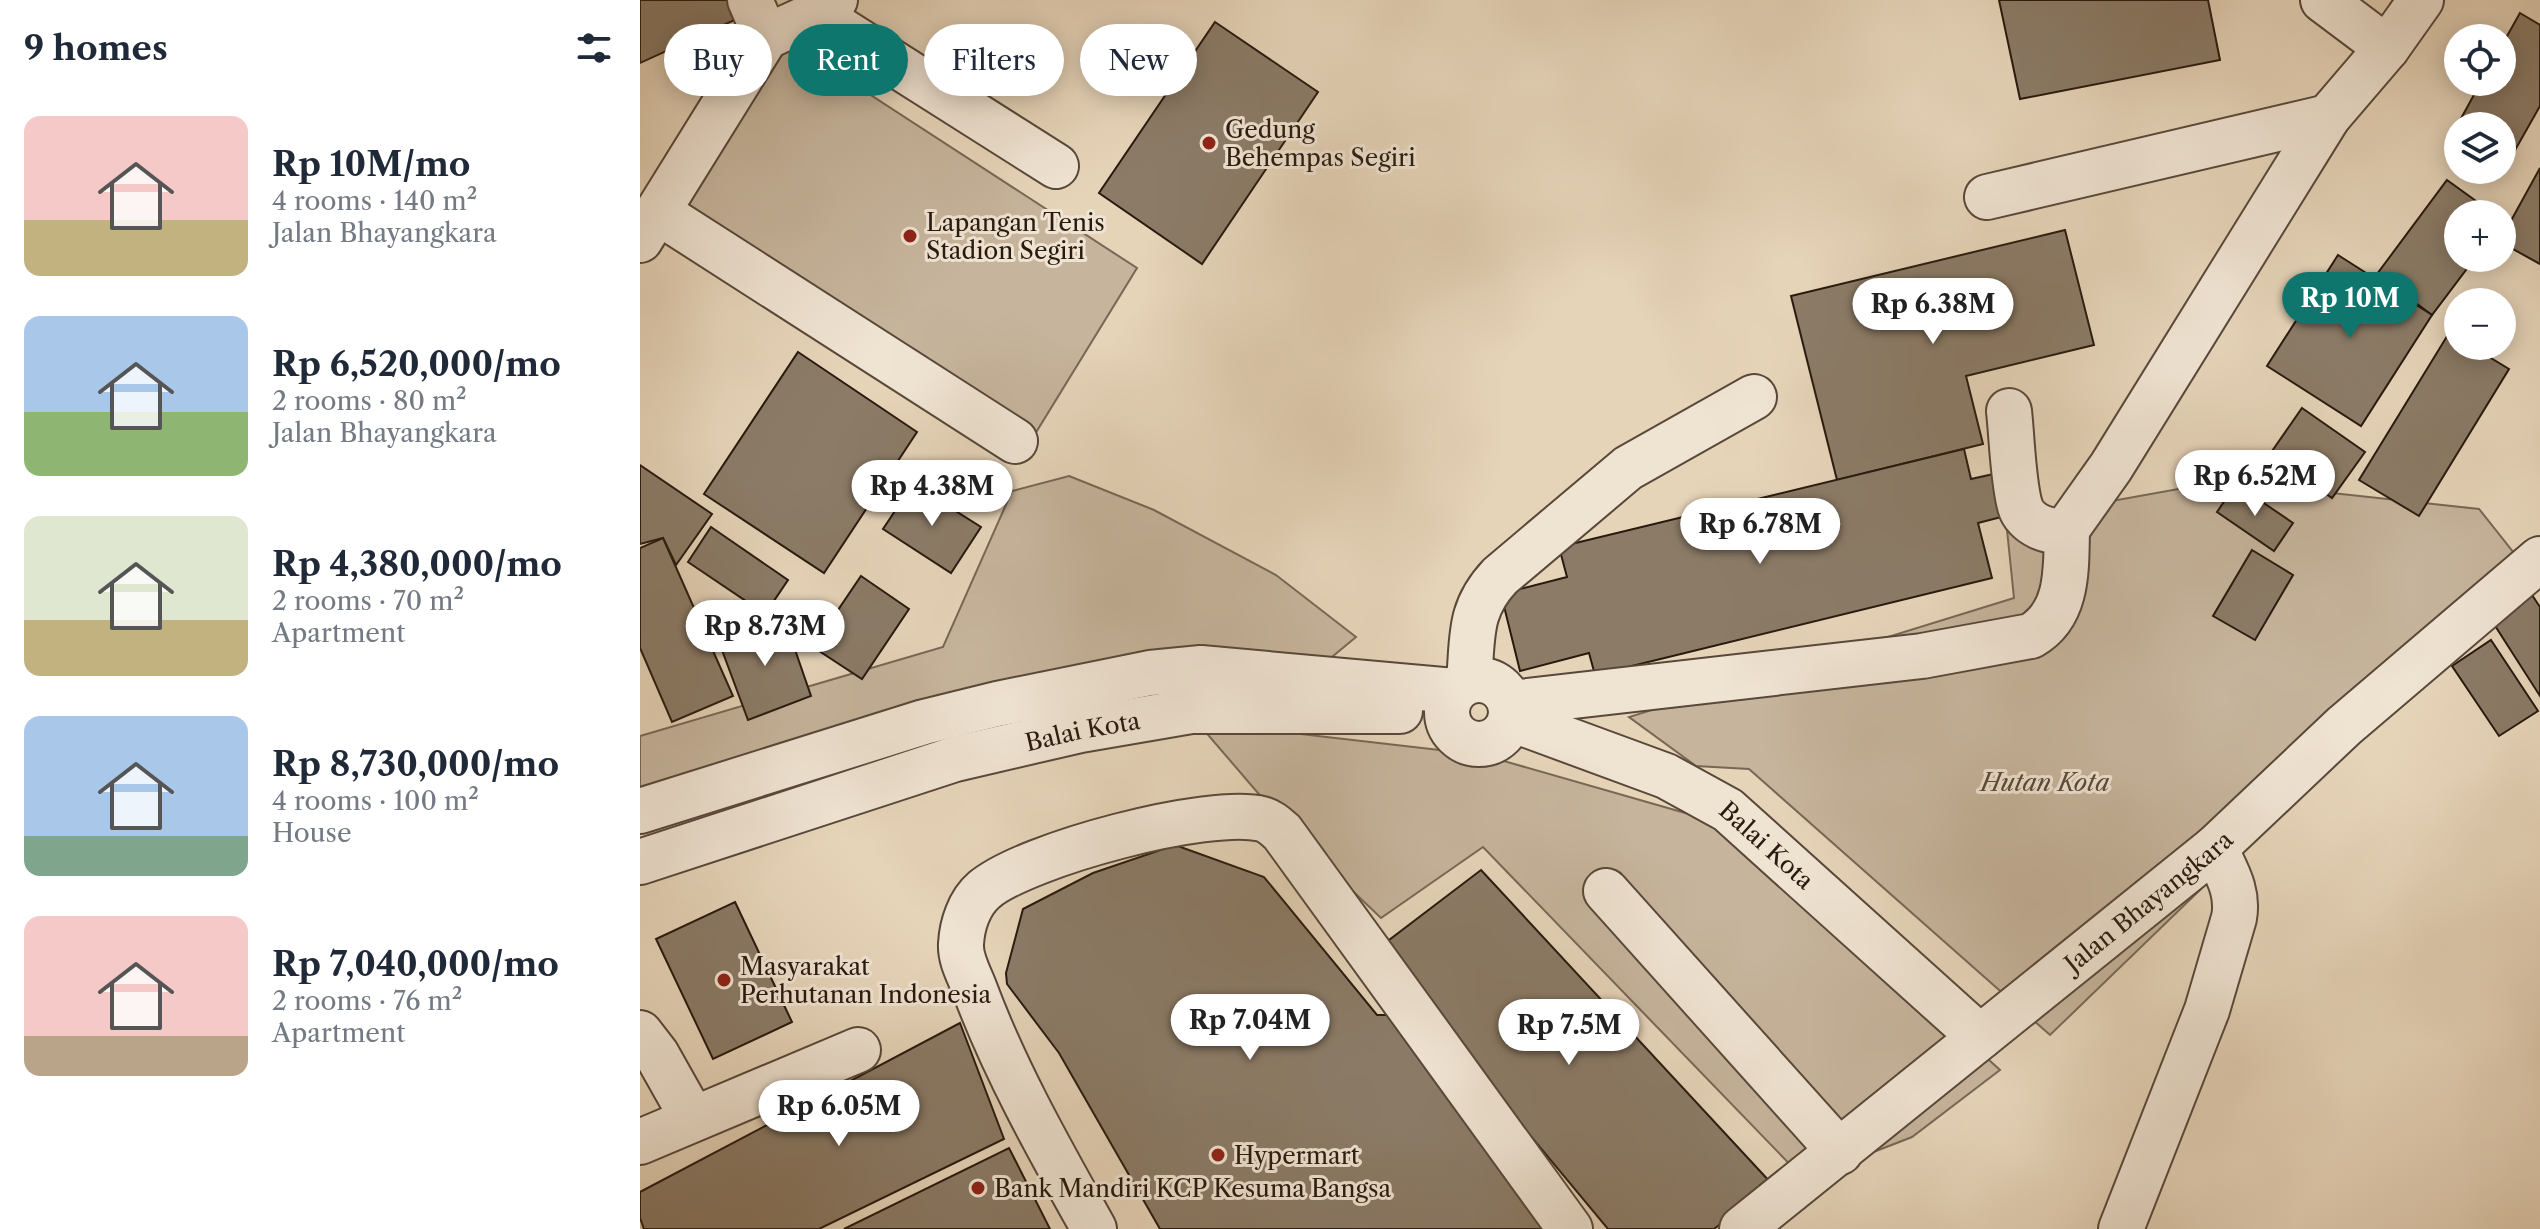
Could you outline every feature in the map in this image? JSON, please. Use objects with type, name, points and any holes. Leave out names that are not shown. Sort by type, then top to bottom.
[{"type":"street","points":[[2323,0],[2387,48]]},
{"type":"street","points":[[2009,411],[2020,509],[2043,528],[2059,532],[2067,529],[2111,467],[2328,117],[2387,48],[2421,0]]},
{"type":"street","points":[[1015,441],[649,226],[758,19],[825,7],[1056,166]]},
{"type":"street","points":[[1987,197],[2328,117]]},
{"type":"street","points":[[1754,397],[1628,468],[1500,576],[1475,612],[1480,697],[1922,656],[2031,636],[2045,628],[2060,600],[2066,578],[2067,529]]},
{"type":"street","name":"Jalan Bhayangkara","points":[[1742,1229],[2215,848],[2344,726],[2540,559]]},
{"type":"street","name":"Balai Kota","points":[[640,811],[924,722],[1150,673],[1201,668],[1480,697],[1666,776],[1728,810],[1980,1037]]},
{"type":"street","name":"Balai Kota","points":[[640,862],[955,759],[1130,720],[1191,711],[1480,697]]},
{"type":"street","points":[[1094,1229],[991,1033],[961,953],[965,918],[982,891],[1042,860],[1091,843],[1211,817],[1237,817],[1263,819],[1282,832],[1570,1229]]},
{"type":"street","points":[[2121,1229],[2207,1010],[2234,918],[2237,904],[2235,889],[2215,848]]},
{"type":"street","points":[[1606,891],[1840,1152]]},
{"type":"street","points":[[640,1033],[657,1055],[693,1119]]},
{"type":"street","points":[[640,1142],[858,1050]]},
{"type":"green space","name":"Lapangan Tenis Stadion Segiri","points":[[786,40],[788,96],[872,96],[1137,268],[1035,434],[683,203],[751,96],[772,96],[772,62]]},
{"type":"green space","points":[[1069,476],[1154,510],[1276,575],[1356,637],[1321,666],[1162,663],[640,795],[640,736],[943,647],[1012,491]]},
{"type":"green space","name":"Hutan Kota","points":[[2223,481],[2479,509],[2529,572],[2050,1035],[1749,769],[1696,766],[1629,717],[2014,598],[2006,520]]},
{"type":"green space","points":[[1197,722],[1483,755],[1734,827],[2000,1070],[1912,1137],[1804,1179],[1483,847],[1381,918],[1294,835]]},
{"type":"building","points":[[640,0],[744,0],[750,13],[726,24],[664,24],[664,52],[640,63]]},
{"type":"building","points":[[1999,0],[2208,0],[2220,60],[2020,99]]},
{"type":"building","points":[[2520,13],[2540,25],[2540,106],[2516,148],[2516,112],[2464,112],[2473,96],[2516,96],[2514,24]]},
{"type":"building","name":"Gedung Behempas Segiri","points":[[1215,22],[1318,92],[1202,264],[1099,193],[1165,96],[1197,96],[1197,49]]},
{"type":"building","points":[[2540,168],[2540,264],[2516,251],[2516,212]]},
{"type":"building","points":[[2444,184],[2453,184],[2475,200],[2444,200],[2444,272],[2464,272],[2452,288],[2444,288],[2444,299],[2432,315],[2377,274]]},
{"type":"building","points":[[2065,230],[2094,345],[1966,376],[1983,444],[1837,480],[1791,296]]},
{"type":"building","points":[[2338,255],[2432,315],[2361,426],[2267,366]]},
{"type":"building","points":[[2444,341],[2444,360],[2494,360],[2509,369],[2419,516],[2359,480]]},
{"type":"building","points":[[798,352],[917,432],[824,573],[704,494]]},
{"type":"building","points":[[2302,408],[2365,452],[2332,498],[2270,454]]},
{"type":"building","points":[[1964,449],[1971,479],[1998,473],[2009,515],[1978,523],[1992,578],[1595,675],[1589,653],[1520,671],[1501,594],[1567,577],[1559,547]]},
{"type":"building","points":[[640,465],[712,514],[676,565],[663,538],[640,544]]},
{"type":"building","points":[[913,484],[981,527],[951,573],[883,529]]},
{"type":"building","points":[[2236,484],[2293,523],[2274,551],[2217,512]]},
{"type":"building","points":[[711,527],[788,580],[765,614],[688,562]]},
{"type":"building","points":[[663,538],[733,696],[672,722],[640,648],[640,548]]},
{"type":"building","points":[[2252,550],[2293,575],[2255,640],[2213,616]]},
{"type":"building","points":[[861,576],[909,609],[862,679],[813,647]]},
{"type":"building","points":[[2532,595],[2540,607],[2540,696],[2492,621]]},
{"type":"building","points":[[783,615],[811,696],[748,720],[719,642]]},
{"type":"building","points":[[2491,640],[2538,711],[2499,736],[2452,666]]},
{"type":"building","points":[[1175,845],[1264,877],[1377,1015],[1399,1015],[1563,1229],[1160,1229],[1059,1053],[1007,984],[1006,973],[1023,909],[1093,873]]},
{"type":"building","points":[[1481,870],[1771,1183],[1714,1229],[1608,1229],[1376,950]]},
{"type":"building","name":"Masyarakat Perhutanan Indonesia","points":[[735,902],[792,1022],[713,1059],[656,939]]},
{"type":"building","points":[[960,1023],[1004,1139],[819,1229],[644,1229],[640,1218],[640,1192]]},
{"type":"building","name":"Bank Mandiri KCP Kesuma Bangsa","points":[[1009,1148],[1050,1229],[844,1229]]},
{"type":"place","name":"Gedung Behempas Segiri","points":[[1209,143]]},
{"type":"place","name":"Lapangan Tenis Stadion Segiri","points":[[910,236]]},
{"type":"place","name":"Masyarakat Perhutanan Indonesia","points":[[724,980]]},
{"type":"place","name":"Hypermart","points":[[1218,1155]]},
{"type":"place","name":"Bank Mandiri KCP Kesuma Bangsa","points":[[978,1188]]}]
